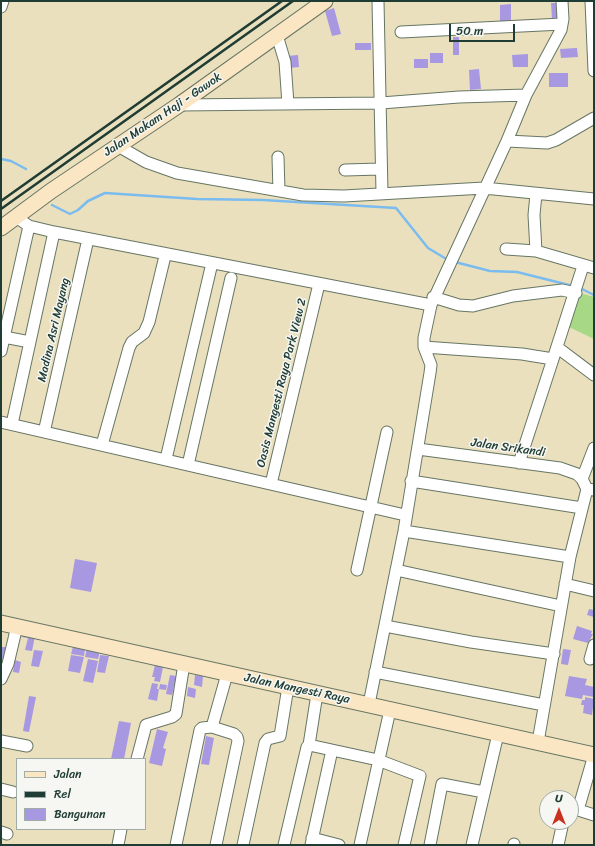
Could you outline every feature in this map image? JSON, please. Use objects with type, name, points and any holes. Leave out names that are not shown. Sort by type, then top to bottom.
[{"type":"street","points":[[1,7],[3,1]]},
{"type":"street","name":"Jalan Makam Haji - Gawok","points":[[1,228],[45,195],[179,106],[325,1]]},
{"type":"street","points":[[378,1],[381,103],[380,169],[382,193]]},
{"type":"street","points":[[369,704],[404,531],[405,515],[431,370],[424,347],[426,326],[432,301],[507,142],[526,95],[556,41],[562,24],[562,1]]},
{"type":"street","points":[[591,1],[594,71]]},
{"type":"street","points":[[401,32],[562,24]]},
{"type":"street","points":[[277,35],[285,62],[288,104]]},
{"type":"street","points":[[179,106],[381,103],[459,97],[526,95]]},
{"type":"street","points":[[507,142],[547,143],[556,140],[594,118]]},
{"type":"street","points":[[118,146],[146,162],[177,173],[279,191],[324,196],[484,188],[594,199]]},
{"type":"street","points":[[278,157],[279,191]]},
{"type":"street","points":[[345,170],[380,169]]},
{"type":"street","points":[[536,194],[534,215],[536,251]]},
{"type":"street","points":[[16,217],[29,226],[88,239],[212,263],[432,301],[473,306],[520,295],[577,289]]},
{"type":"street","points":[[1,351],[29,226]]},
{"type":"street","points":[[12,424],[54,232]]},
{"type":"street","name":"Madina Asri Mayang","points":[[45,428],[88,239]]},
{"type":"street","points":[[506,250],[536,251],[589,267],[577,289],[519,463]]},
{"type":"street","points":[[102,445],[129,348],[132,342],[147,328],[165,256]]},
{"type":"street","points":[[166,459],[212,263]]},
{"type":"street","points":[[188,465],[231,278]]},
{"type":"street","name":"Oasis Mangesti Raya Park View 2","points":[[271,484],[318,288]]},
{"type":"street","points":[[4,337],[30,342]]},
{"type":"street","points":[[424,347],[522,354],[553,359]]},
{"type":"street","points":[[558,348],[594,375]]},
{"type":"street","points":[[1,422],[405,515]]},
{"type":"street","points":[[357,570],[387,432]]},
{"type":"street","points":[[538,742],[554,654],[564,584],[588,486],[594,448]]},
{"type":"street","name":"Jalan Srikandi","points":[[418,449],[571,471],[588,486]]},
{"type":"street","points":[[411,481],[582,508]]},
{"type":"street","points":[[404,531],[570,557]]},
{"type":"street","points":[[396,570],[561,606]]},
{"type":"street","points":[[564,584],[594,591]]},
{"type":"street","name":"Jalan Mangesti Raya","points":[[1,623],[594,755]]},
{"type":"street","points":[[1,679],[8,664],[17,626]]},
{"type":"street","points":[[385,626],[471,642],[554,654]]},
{"type":"street","points":[[590,659],[594,645]]},
{"type":"street","points":[[137,758],[146,725],[172,717],[176,714],[184,664]]},
{"type":"street","points":[[375,672],[544,705]]},
{"type":"street","points":[[212,727],[227,674]]},
{"type":"street","points":[[243,845],[265,743],[268,739],[280,736],[288,687]]},
{"type":"street","points":[[284,845],[307,746],[309,745],[317,694]]},
{"type":"street","points":[[360,845],[390,710]]},
{"type":"street","points":[[176,845],[200,730],[202,728],[212,727],[234,734],[238,737],[216,845]]},
{"type":"street","points":[[472,845],[498,734]]},
{"type":"street","points":[[1,741],[26,746]]},
{"type":"street","points":[[309,745],[378,760],[420,777],[404,845]]},
{"type":"street","points":[[332,750],[311,841],[339,845]]},
{"type":"street","points":[[579,796],[594,755]]},
{"type":"street","points":[[430,845],[442,784],[484,792]]},
{"type":"street","points":[[1,789],[13,792]]},
{"type":"street","points":[[579,810],[594,815]]},
{"type":"street","points":[[118,845],[121,830]]},
{"type":"street","points":[[558,845],[562,830]]},
{"type":"green space","points":[[580,293],[594,297],[594,339],[569,327]]},
{"type":"building","points":[[551,3],[559,3],[560,20],[552,20]]},
{"type":"building","points":[[511,4],[511,21],[500,21],[500,5]]},
{"type":"building","points":[[334,8],[341,34],[332,36],[325,11]]},
{"type":"building","points":[[453,37],[459,37],[459,55],[453,55]]},
{"type":"building","points":[[355,43],[371,43],[371,50],[355,50]]},
{"type":"building","points":[[577,48],[578,57],[561,58],[560,49]]},
{"type":"building","points":[[430,53],[443,53],[443,63],[430,63]]},
{"type":"building","points":[[528,54],[528,67],[513,67],[512,55]]},
{"type":"building","points":[[298,55],[299,67],[289,68],[287,56]]},
{"type":"building","points":[[414,59],[428,59],[428,68],[414,68]]},
{"type":"building","points":[[479,69],[481,89],[470,90],[469,70]]},
{"type":"building","points":[[549,73],[568,73],[568,87],[549,87]]},
{"type":"building","points":[[75,559],[97,563],[91,592],[70,588]]},
{"type":"building","points":[[589,609],[594,610],[594,617],[587,615]]},
{"type":"building","points":[[577,626],[592,631],[591,634],[593,634],[588,643],[573,639]]},
{"type":"building","points":[[23,634],[35,636],[32,651],[25,650],[28,638],[22,637]]},
{"type":"building","points":[[1,647],[6,647],[4,663],[1,663]]},
{"type":"building","points":[[73,647],[85,649],[84,656],[71,654]]},
{"type":"building","points":[[87,648],[100,651],[98,659],[85,657]]},
{"type":"building","points":[[563,649],[571,650],[568,665],[561,664]]},
{"type":"building","points":[[34,650],[43,651],[39,667],[31,666]]},
{"type":"building","points":[[71,655],[84,657],[80,673],[68,671]]},
{"type":"building","points":[[100,655],[109,656],[105,673],[97,672]]},
{"type":"building","points":[[88,659],[98,661],[93,683],[83,681]]},
{"type":"building","points":[[15,660],[21,662],[19,673],[13,672]]},
{"type":"building","points":[[155,665],[163,667],[160,682],[154,681],[155,677],[152,677]]},
{"type":"building","points":[[170,675],[176,676],[172,695],[166,694]]},
{"type":"building","points":[[195,675],[203,676],[202,687],[194,685]]},
{"type":"building","points":[[569,676],[587,679],[585,685],[594,687],[594,697],[583,695],[582,699],[565,696]]},
{"type":"building","points":[[152,683],[158,684],[157,689],[159,689],[157,701],[148,699]]},
{"type":"building","points":[[160,684],[167,685],[166,690],[159,689]]},
{"type":"building","points":[[188,687],[196,689],[195,698],[187,696]]},
{"type":"building","points":[[29,696],[36,697],[29,732],[23,731]]},
{"type":"building","points":[[585,697],[594,699],[592,715],[583,713],[584,705],[581,705],[582,700],[585,700]]},
{"type":"building","points":[[119,721],[131,723],[124,758],[111,758]]},
{"type":"building","points":[[157,729],[168,732],[163,748],[166,749],[162,766],[149,763]]},
{"type":"building","points":[[206,736],[214,738],[209,765],[201,764]]},
{"type":"waterway","points":[[1,159],[11,161],[26,169]]},
{"type":"waterway","points":[[52,205],[70,214],[78,210],[88,201],[105,193],[197,199],[263,200],[396,208],[428,248],[448,260]]},
{"type":"waterway","points":[[455,262],[490,271],[517,272],[573,286]]},
{"type":"waterway","points":[[580,288],[594,295]]},
{"type":"railway","points":[[1,201],[282,1]]},
{"type":"railway","points":[[1,209],[293,1]]}]
